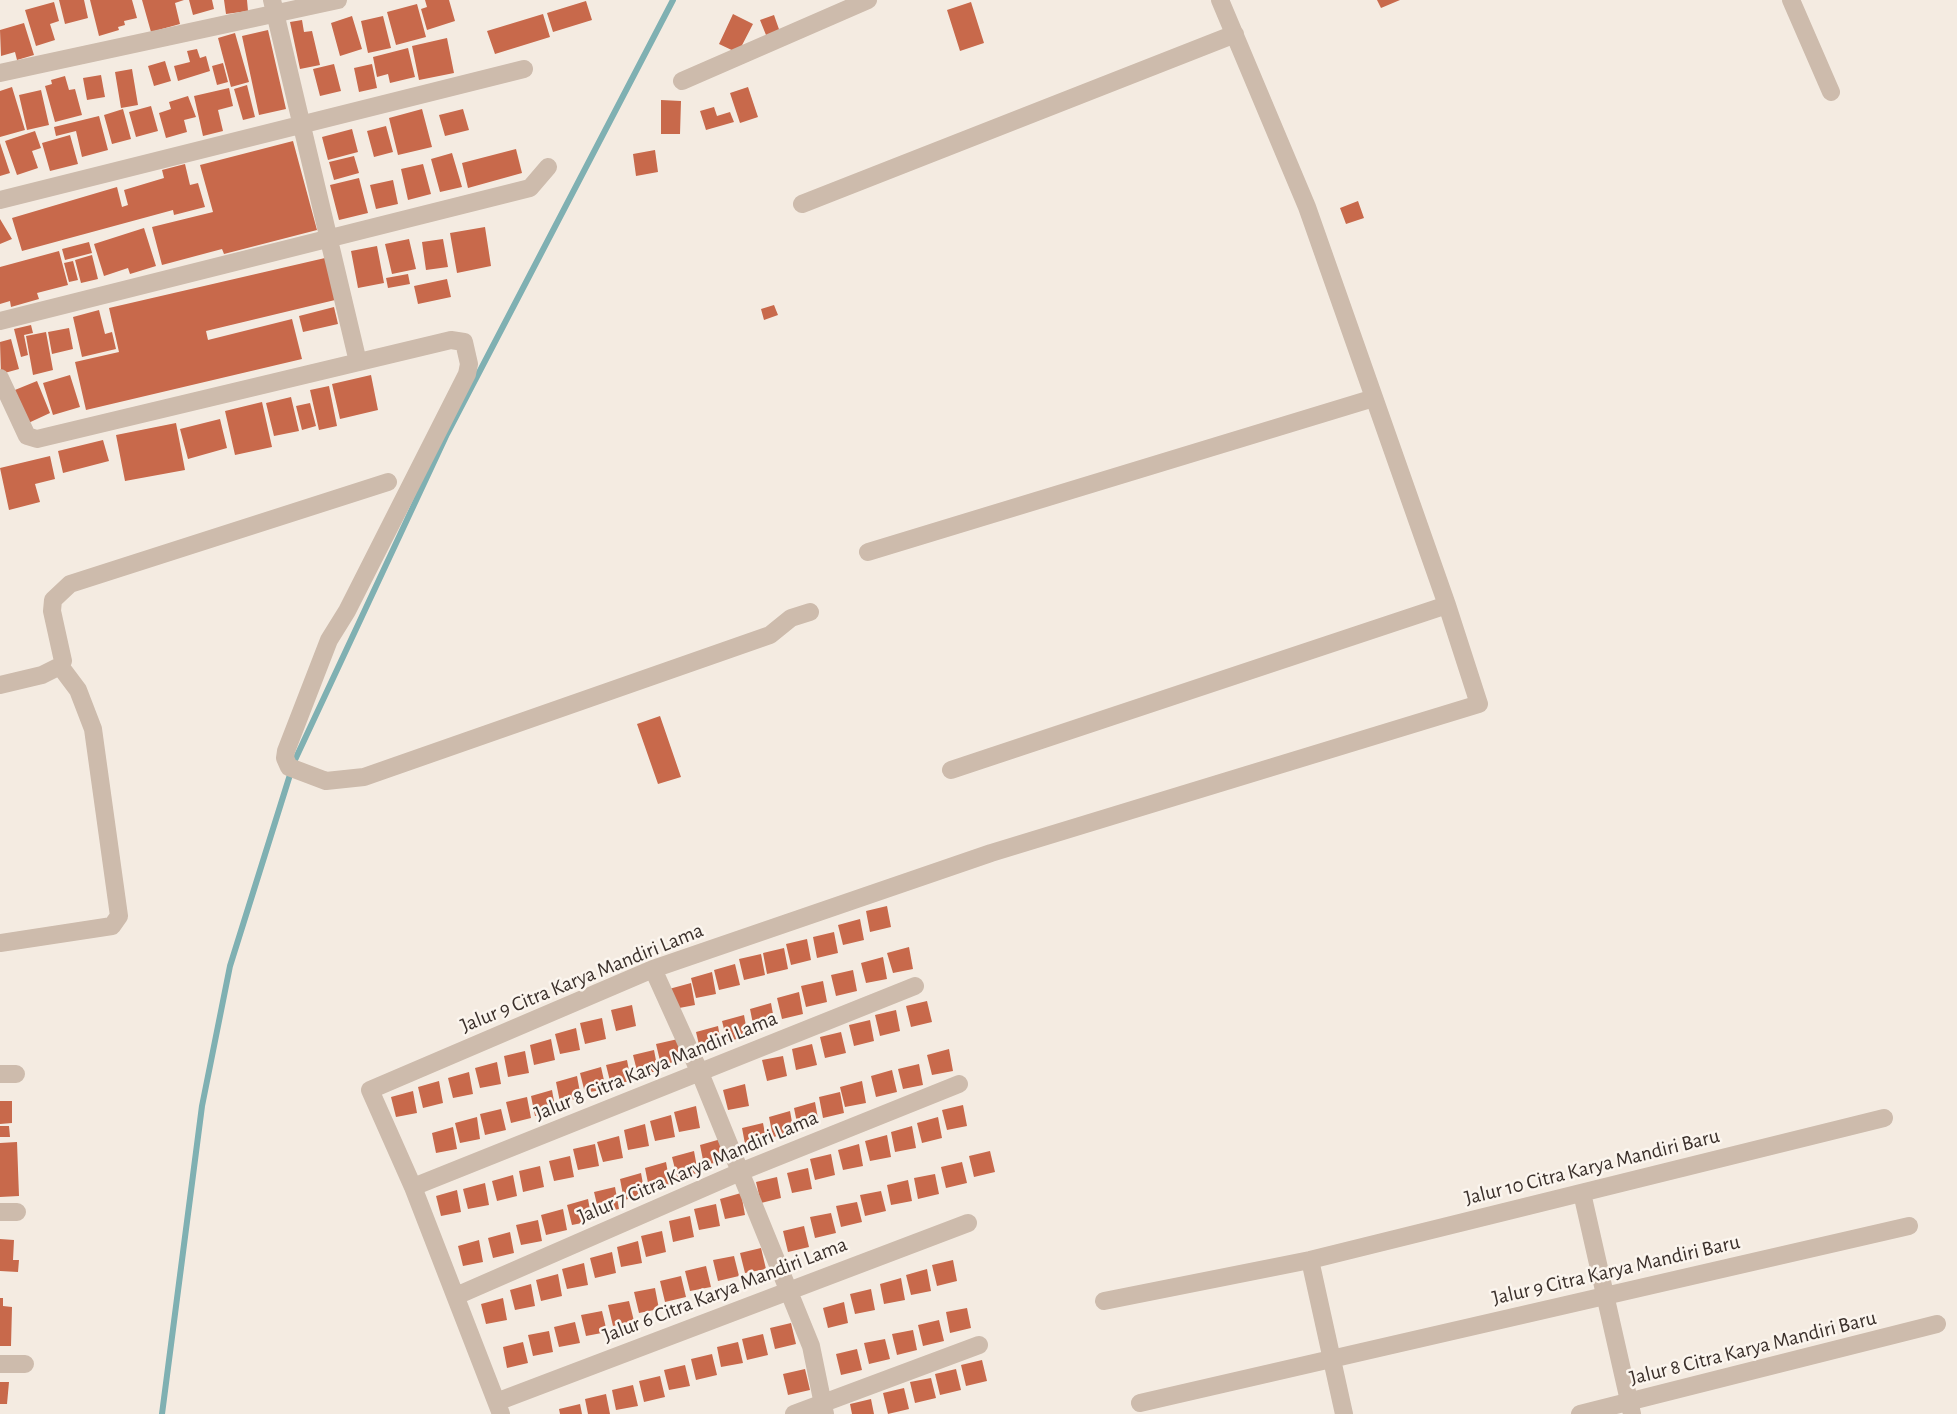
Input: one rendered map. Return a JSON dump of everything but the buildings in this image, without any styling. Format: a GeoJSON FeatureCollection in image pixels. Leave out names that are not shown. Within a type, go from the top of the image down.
{"type":"FeatureCollection","features":[{"type":"Feature","properties":{"kind":"street"},"geometry":{"type":"LineString","coordinates":[[0,73],[273,7],[338,0]]}},
{"type":"Feature","properties":{"kind":"street"},"geometry":{"type":"LineString","coordinates":[[682,81],[868,0]]}},
{"type":"Feature","properties":{"kind":"street"},"geometry":{"type":"LineString","coordinates":[[951,769],[1447,605],[1307,207],[1220,0]]}},
{"type":"Feature","properties":{"kind":"street"},"geometry":{"type":"LineString","coordinates":[[1791,0],[1831,92]]}},
{"type":"Feature","properties":{"kind":"street"},"geometry":{"type":"LineString","coordinates":[[273,7],[358,362]]}},
{"type":"Feature","properties":{"kind":"street"},"geometry":{"type":"LineString","coordinates":[[802,204],[1235,34]]}},
{"type":"Feature","properties":{"kind":"street"},"geometry":{"type":"LineString","coordinates":[[0,200],[524,69]]}},
{"type":"Feature","properties":{"kind":"street"},"geometry":{"type":"LineString","coordinates":[[0,321],[530,188],[548,167]]}},
{"type":"Feature","properties":{"kind":"street"},"geometry":{"type":"LineString","coordinates":[[0,378],[27,436],[37,439],[458,340],[466,345],[469,364],[467,374],[347,611],[328,640],[286,751],[285,758],[289,767],[310,776],[337,782],[363,777],[770,635],[791,618],[810,612]]}},
{"type":"Feature","properties":{"kind":"street"},"geometry":{"type":"LineString","coordinates":[[868,552],[1374,398]]}},
{"type":"Feature","properties":{"kind":"street"},"geometry":{"type":"LineString","coordinates":[[0,685],[42,676],[60,666],[63,661],[52,611],[53,600],[70,584],[388,482]]}},
{"type":"Feature","properties":{"kind":"street","name":"Jalur 9 Citra Karya Mandiri Lama"},"geometry":{"type":"LineString","coordinates":[[413,1186],[370,1090],[653,969],[991,853],[1479,704],[1447,605]]}},
{"type":"Feature","properties":{"kind":"street"},"geometry":{"type":"LineString","coordinates":[[0,943],[112,926],[119,916],[93,729],[78,690],[60,666]]}},
{"type":"Feature","properties":{"kind":"street"},"geometry":{"type":"LineString","coordinates":[[653,969],[700,1073],[811,1346],[824,1408]]}},
{"type":"Feature","properties":{"kind":"street","name":"Jalur 8 Citra Karya Mandiri Lama"},"geometry":{"type":"LineString","coordinates":[[413,1186],[915,986]]}},
{"type":"Feature","properties":{"kind":"street","name":"Jalur 7 Citra Karya Mandiri Lama"},"geometry":{"type":"LineString","coordinates":[[456,1296],[740,1172],[959,1084]]}},
{"type":"Feature","properties":{"kind":"street","name":"Jalur 10 Citra Karya Mandiri Baru"},"geometry":{"type":"LineString","coordinates":[[1104,1301],[1310,1260],[1884,1118]]}},
{"type":"Feature","properties":{"kind":"street"},"geometry":{"type":"LineString","coordinates":[[413,1186],[500,1407]]}},
{"type":"Feature","properties":{"kind":"street"},"geometry":{"type":"LineString","coordinates":[[1582,1193],[1631,1408]]}},
{"type":"Feature","properties":{"kind":"street","name":"Jalur 6 Citra Karya Mandiri Lama"},"geometry":{"type":"LineString","coordinates":[[500,1407],[789,1290],[968,1223]]}},
{"type":"Feature","properties":{"kind":"street","name":"Jalur 9 Citra Karya Mandiri Baru"},"geometry":{"type":"LineString","coordinates":[[1140,1404],[1909,1226]]}},
{"type":"Feature","properties":{"kind":"street"},"geometry":{"type":"LineString","coordinates":[[1310,1260],[1344,1414]]}},
{"type":"Feature","properties":{"kind":"street","name":"Jalur 8 Citra Karya Mandiri Baru"},"geometry":{"type":"LineString","coordinates":[[1580,1414],[1631,1408],[1937,1324]]}},
{"type":"Feature","properties":{"kind":"street"},"geometry":{"type":"LineString","coordinates":[[794,1414],[824,1408],[979,1345]]}},
{"type":"Feature","properties":{"kind":"street"},"geometry":{"type":"LineString","coordinates":[[0,1364],[25,1364]]}},
{"type":"Feature","properties":{"kind":"waterway"},"geometry":{"type":"LineString","coordinates":[[162,1414],[202,1106],[230,966],[294,762],[447,434],[673,0]]}}]}
